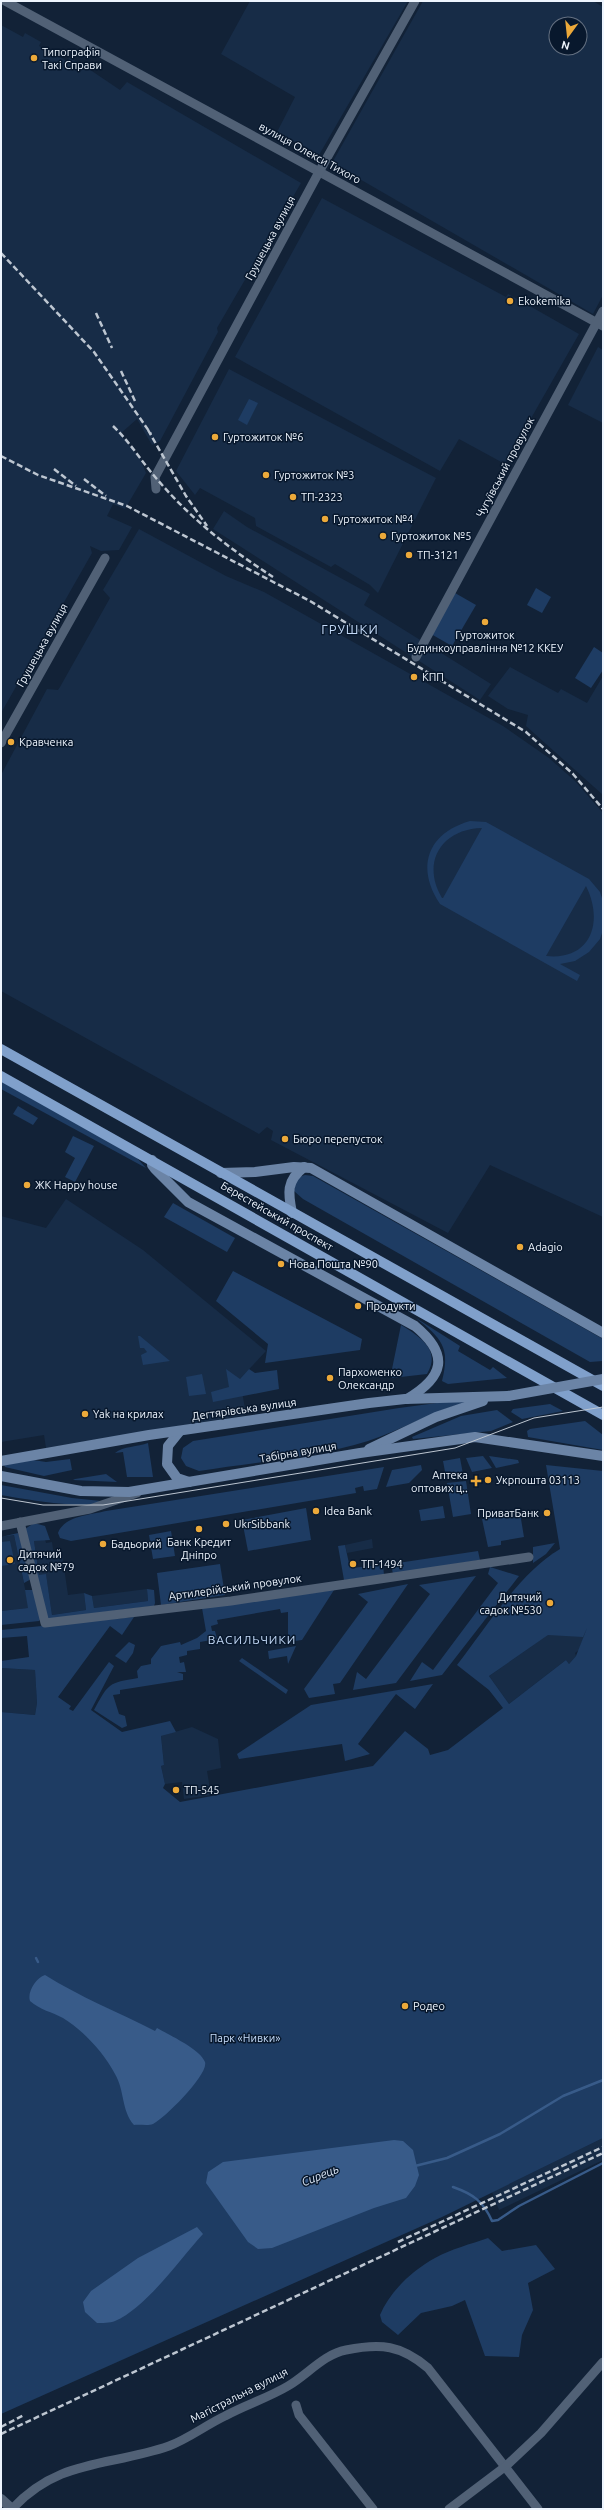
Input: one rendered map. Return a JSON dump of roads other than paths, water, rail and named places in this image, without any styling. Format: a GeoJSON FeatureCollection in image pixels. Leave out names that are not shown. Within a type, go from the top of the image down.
{"type":"FeatureCollection","features":[{"type":"Feature","properties":{"kind":"main road","name":"Берестейський проспект"},"geometry":{"type":"LineString","coordinates":[[1,1049],[603,1386]]}},
{"type":"Feature","properties":{"kind":"main road","name":"Берестейський проспект"},"geometry":{"type":"LineString","coordinates":[[1,1076],[603,1415]]}},
{"type":"Feature","properties":{"kind":"main road"},"geometry":{"type":"LineString","coordinates":[[152,1160],[154,1170],[188,1202],[414,1326],[424,1334],[438,1354],[437,1374],[421,1390],[405,1399]]}},
{"type":"Feature","properties":{"kind":"main road"},"geometry":{"type":"LineString","coordinates":[[292,1213],[288,1192],[289,1184],[291,1179],[304,1167]]}},
{"type":"Feature","properties":{"kind":"main road"},"geometry":{"type":"LineString","coordinates":[[221,1173],[255,1172],[304,1167],[311,1168],[603,1333]]}},
{"type":"Feature","properties":{"kind":"main road","name":"Дегтярівська вулиця"},"geometry":{"type":"LineString","coordinates":[[1,1461],[180,1430],[405,1399],[492,1398],[603,1379]]}},
{"type":"Feature","properties":{"kind":"main road","name":"Дегтярівська вулиця"},"geometry":{"type":"LineString","coordinates":[[360,1453],[436,1417],[492,1398]]}},
{"type":"Feature","properties":{"kind":"main road"},"geometry":{"type":"LineString","coordinates":[[180,1430],[168,1446],[166,1464],[178,1478],[190,1482]]}},
{"type":"Feature","properties":{"kind":"main road","name":"Табірна вулиця"},"geometry":{"type":"LineString","coordinates":[[146,1490],[360,1453],[475,1437],[603,1456]]}},
{"type":"Feature","properties":{"kind":"main road"},"geometry":{"type":"LineString","coordinates":[[1,1476],[81,1491],[105,1493],[146,1490]]}},
{"type":"Feature","properties":{"kind":"street","name":"вулиця Олекси Тихого"},"geometry":{"type":"LineString","coordinates":[[5,1],[600,324]]}},
{"type":"Feature","properties":{"kind":"street","name":"Грушецька вулиця"},"geometry":{"type":"LineString","coordinates":[[156,489],[155,477],[319,172],[415,1]]}},
{"type":"Feature","properties":{"kind":"street","name":"Чугуївський провулок"},"geometry":{"type":"LineString","coordinates":[[416,657],[600,324],[603,311]]}},
{"type":"Feature","properties":{"kind":"street","name":"Грушецька вулиця"},"geometry":{"type":"LineString","coordinates":[[1,743],[105,558]]}},
{"type":"Feature","properties":{"kind":"street","name":"Табірна вулиця"},"geometry":{"type":"LineString","coordinates":[[1,1526],[90,1509],[146,1490]]}},
{"type":"Feature","properties":{"kind":"street","name":"Артилерійський провулок"},"geometry":{"type":"LineString","coordinates":[[20,1522],[46,1623],[231,1601],[530,1557]]}},
{"type":"Feature","properties":{"kind":"street","name":"Магістральна вулиця"},"geometry":{"type":"LineString","coordinates":[[12,2509],[43,2482],[73,2468],[124,2459],[170,2445],[221,2417],[288,2386],[316,2364],[344,2350],[370,2347],[387,2347],[411,2354],[428,2368],[506,2466],[538,2509]]}},
{"type":"Feature","properties":{"kind":"street"},"geometry":{"type":"LineString","coordinates":[[449,2509],[506,2466],[541,2433],[603,2362]]}},
{"type":"Feature","properties":{"kind":"street"},"geometry":{"type":"LineString","coordinates":[[296,2405],[299,2415],[373,2509]]}},
{"type":"Feature","properties":{"kind":"street"},"geometry":{"type":"LineString","coordinates":[[1,2499],[12,2509]]}},
{"type":"Feature","properties":{"kind":"water"},"geometry":{"type":"Polygon","coordinates":[[[45,1975],[85,1997],[155,2031],[157,2028],[191,2047],[202,2057],[205,2062],[200,2076],[176,2105],[159,2120],[151,2125],[134,2125],[127,2113],[118,2080],[99,2050],[71,2023],[38,2007],[30,2001],[29,1997],[33,1986],[38,1979],[45,1975]]]}},
{"type":"Feature","properties":{"kind":"water"},"geometry":{"type":"Polygon","coordinates":[[[394,2140],[403,2141],[413,2150],[419,2175],[415,2186],[406,2198],[374,2208],[272,2248],[258,2249],[248,2242],[206,2183],[208,2172],[223,2162],[394,2140]]]}},
{"type":"Feature","properties":{"kind":"water"},"geometry":{"type":"Polygon","coordinates":[[[197,2227],[203,2234],[162,2282],[127,2315],[113,2322],[97,2323],[85,2312],[83,2302],[91,2291],[138,2258],[197,2227]]]}},
{"type":"Feature","properties":{"kind":"waterway"},"geometry":{"type":"LineString","coordinates":[[36,1958],[38,1962]]}},
{"type":"Feature","properties":{"kind":"waterway"},"geometry":{"type":"LineString","coordinates":[[415,2166],[447,2158],[500,2134],[563,2096],[603,2080]]}},
{"type":"Feature","properties":{"kind":"waterway","name":"Сирець"},"geometry":{"type":"LineString","coordinates":[[453,2187],[466,2192],[477,2199],[485,2208],[492,2221],[498,2220],[519,2206],[603,2163]]}},
{"type":"Feature","properties":{"kind":"tram line"},"geometry":{"type":"LineString","coordinates":[[1,1498],[43,1505],[103,1505],[455,1448],[534,1418],[603,1407]]}},
{"type":"Feature","properties":{"kind":"railway"},"geometry":{"type":"LineString","coordinates":[[1,253],[94,352],[151,434]]}},
{"type":"Feature","properties":{"kind":"railway"},"geometry":{"type":"LineString","coordinates":[[96,313],[112,348]]}},
{"type":"Feature","properties":{"kind":"railway"},"geometry":{"type":"LineString","coordinates":[[121,371],[135,401]]}},
{"type":"Feature","properties":{"kind":"railway"},"geometry":{"type":"LineString","coordinates":[[113,426],[125,438],[156,478],[183,507],[225,544],[273,577]]}},
{"type":"Feature","properties":{"kind":"railway"},"geometry":{"type":"LineString","coordinates":[[148,430],[186,496],[207,526]]}},
{"type":"Feature","properties":{"kind":"railway"},"geometry":{"type":"LineString","coordinates":[[1,456],[38,475],[127,506],[310,601],[526,732],[573,774],[603,809]]}},
{"type":"Feature","properties":{"kind":"railway"},"geometry":{"type":"LineString","coordinates":[[54,469],[76,486]]}},
{"type":"Feature","properties":{"kind":"railway"},"geometry":{"type":"LineString","coordinates":[[84,479],[106,496]]}},
{"type":"Feature","properties":{"kind":"railway"},"geometry":{"type":"LineString","coordinates":[[398,2242],[603,2147]]}},
{"type":"Feature","properties":{"kind":"railway"},"geometry":{"type":"LineString","coordinates":[[1,2434],[603,2153]]}},
{"type":"Feature","properties":{"kind":"railway"},"geometry":{"type":"LineString","coordinates":[[1,2427],[24,2415]]}},
{"type":"Feature","properties":{"kind":"place","name":"Типографія Такі Справи"},"geometry":{"type":"Point","coordinates":[34,58]}},
{"type":"Feature","properties":{"kind":"place","name":"Ekokemika"},"geometry":{"type":"Point","coordinates":[510,301]}},
{"type":"Feature","properties":{"kind":"place","name":"Гуртожиток №6"},"geometry":{"type":"Point","coordinates":[215,437]}},
{"type":"Feature","properties":{"kind":"place","name":"Гуртожиток №3"},"geometry":{"type":"Point","coordinates":[266,475]}},
{"type":"Feature","properties":{"kind":"place","name":"ТП-2323"},"geometry":{"type":"Point","coordinates":[293,497]}},
{"type":"Feature","properties":{"kind":"place","name":"Гуртожиток №4"},"geometry":{"type":"Point","coordinates":[325,519]}},
{"type":"Feature","properties":{"kind":"place","name":"Гуртожиток №5"},"geometry":{"type":"Point","coordinates":[383,536]}},
{"type":"Feature","properties":{"kind":"place","name":"ТП-3121"},"geometry":{"type":"Point","coordinates":[409,555]}},
{"type":"Feature","properties":{"kind":"place","name":"Гуртожиток Будинкоуправління №12 ККЕУ"},"geometry":{"type":"Point","coordinates":[485,622]}},
{"type":"Feature","properties":{"kind":"place","name":"КПП"},"geometry":{"type":"Point","coordinates":[414,677]}},
{"type":"Feature","properties":{"kind":"place","name":"Кравченка"},"geometry":{"type":"Point","coordinates":[11,742]}},
{"type":"Feature","properties":{"kind":"place","name":"Бюро перепусток"},"geometry":{"type":"Point","coordinates":[285,1139]}},
{"type":"Feature","properties":{"kind":"place","name":"ЖК Happy house"},"geometry":{"type":"Point","coordinates":[27,1185]}},
{"type":"Feature","properties":{"kind":"place","name":"Adagio"},"geometry":{"type":"Point","coordinates":[520,1247]}},
{"type":"Feature","properties":{"kind":"place","name":"Нова Пошта №90"},"geometry":{"type":"Point","coordinates":[281,1264]}},
{"type":"Feature","properties":{"kind":"place","name":"Продукти"},"geometry":{"type":"Point","coordinates":[358,1306]}},
{"type":"Feature","properties":{"kind":"place","name":"Пархоменко Олександр"},"geometry":{"type":"Point","coordinates":[330,1378]}},
{"type":"Feature","properties":{"kind":"place","name":"Yak на крилах"},"geometry":{"type":"Point","coordinates":[85,1414]}},
{"type":"Feature","properties":{"kind":"place","name":"Укрпошта 03113"},"geometry":{"type":"Point","coordinates":[488,1480]}},
{"type":"Feature","properties":{"kind":"place","name":"Аптека оптових ц‥"},"geometry":{"type":"Point","coordinates":[476,1481]}},
{"type":"Feature","properties":{"kind":"place","name":"Idea Bank"},"geometry":{"type":"Point","coordinates":[316,1511]}},
{"type":"Feature","properties":{"kind":"place","name":"ПриватБанк"},"geometry":{"type":"Point","coordinates":[547,1513]}},
{"type":"Feature","properties":{"kind":"place","name":"UkrSibbank"},"geometry":{"type":"Point","coordinates":[226,1524]}},
{"type":"Feature","properties":{"kind":"place","name":"Банк Кредит Дніпро"},"geometry":{"type":"Point","coordinates":[199,1529]}},
{"type":"Feature","properties":{"kind":"place","name":"Бадьорий"},"geometry":{"type":"Point","coordinates":[103,1544]}},
{"type":"Feature","properties":{"kind":"place","name":"Дитячий садок №79"},"geometry":{"type":"Point","coordinates":[10,1560]}},
{"type":"Feature","properties":{"kind":"place","name":"ТП-1494"},"geometry":{"type":"Point","coordinates":[353,1564]}},
{"type":"Feature","properties":{"kind":"place","name":"Дитячий садок №530"},"geometry":{"type":"Point","coordinates":[550,1603]}},
{"type":"Feature","properties":{"kind":"place","name":"ТП-545"},"geometry":{"type":"Point","coordinates":[176,1790]}},
{"type":"Feature","properties":{"kind":"place","name":"Родео"},"geometry":{"type":"Point","coordinates":[405,2006]}},
{"type":"Feature","properties":{"kind":"district","name":"ГРУШКИ"},"geometry":{"type":"Point","coordinates":[350,629]}},
{"type":"Feature","properties":{"kind":"district","name":"ВАСИЛЬЧИКИ"},"geometry":{"type":"Point","coordinates":[252,1639]}},
{"type":"Feature","properties":{"kind":"park label","name":"Парк «Нивки»"},"geometry":{"type":"Point","coordinates":[245,2038]}}]}
